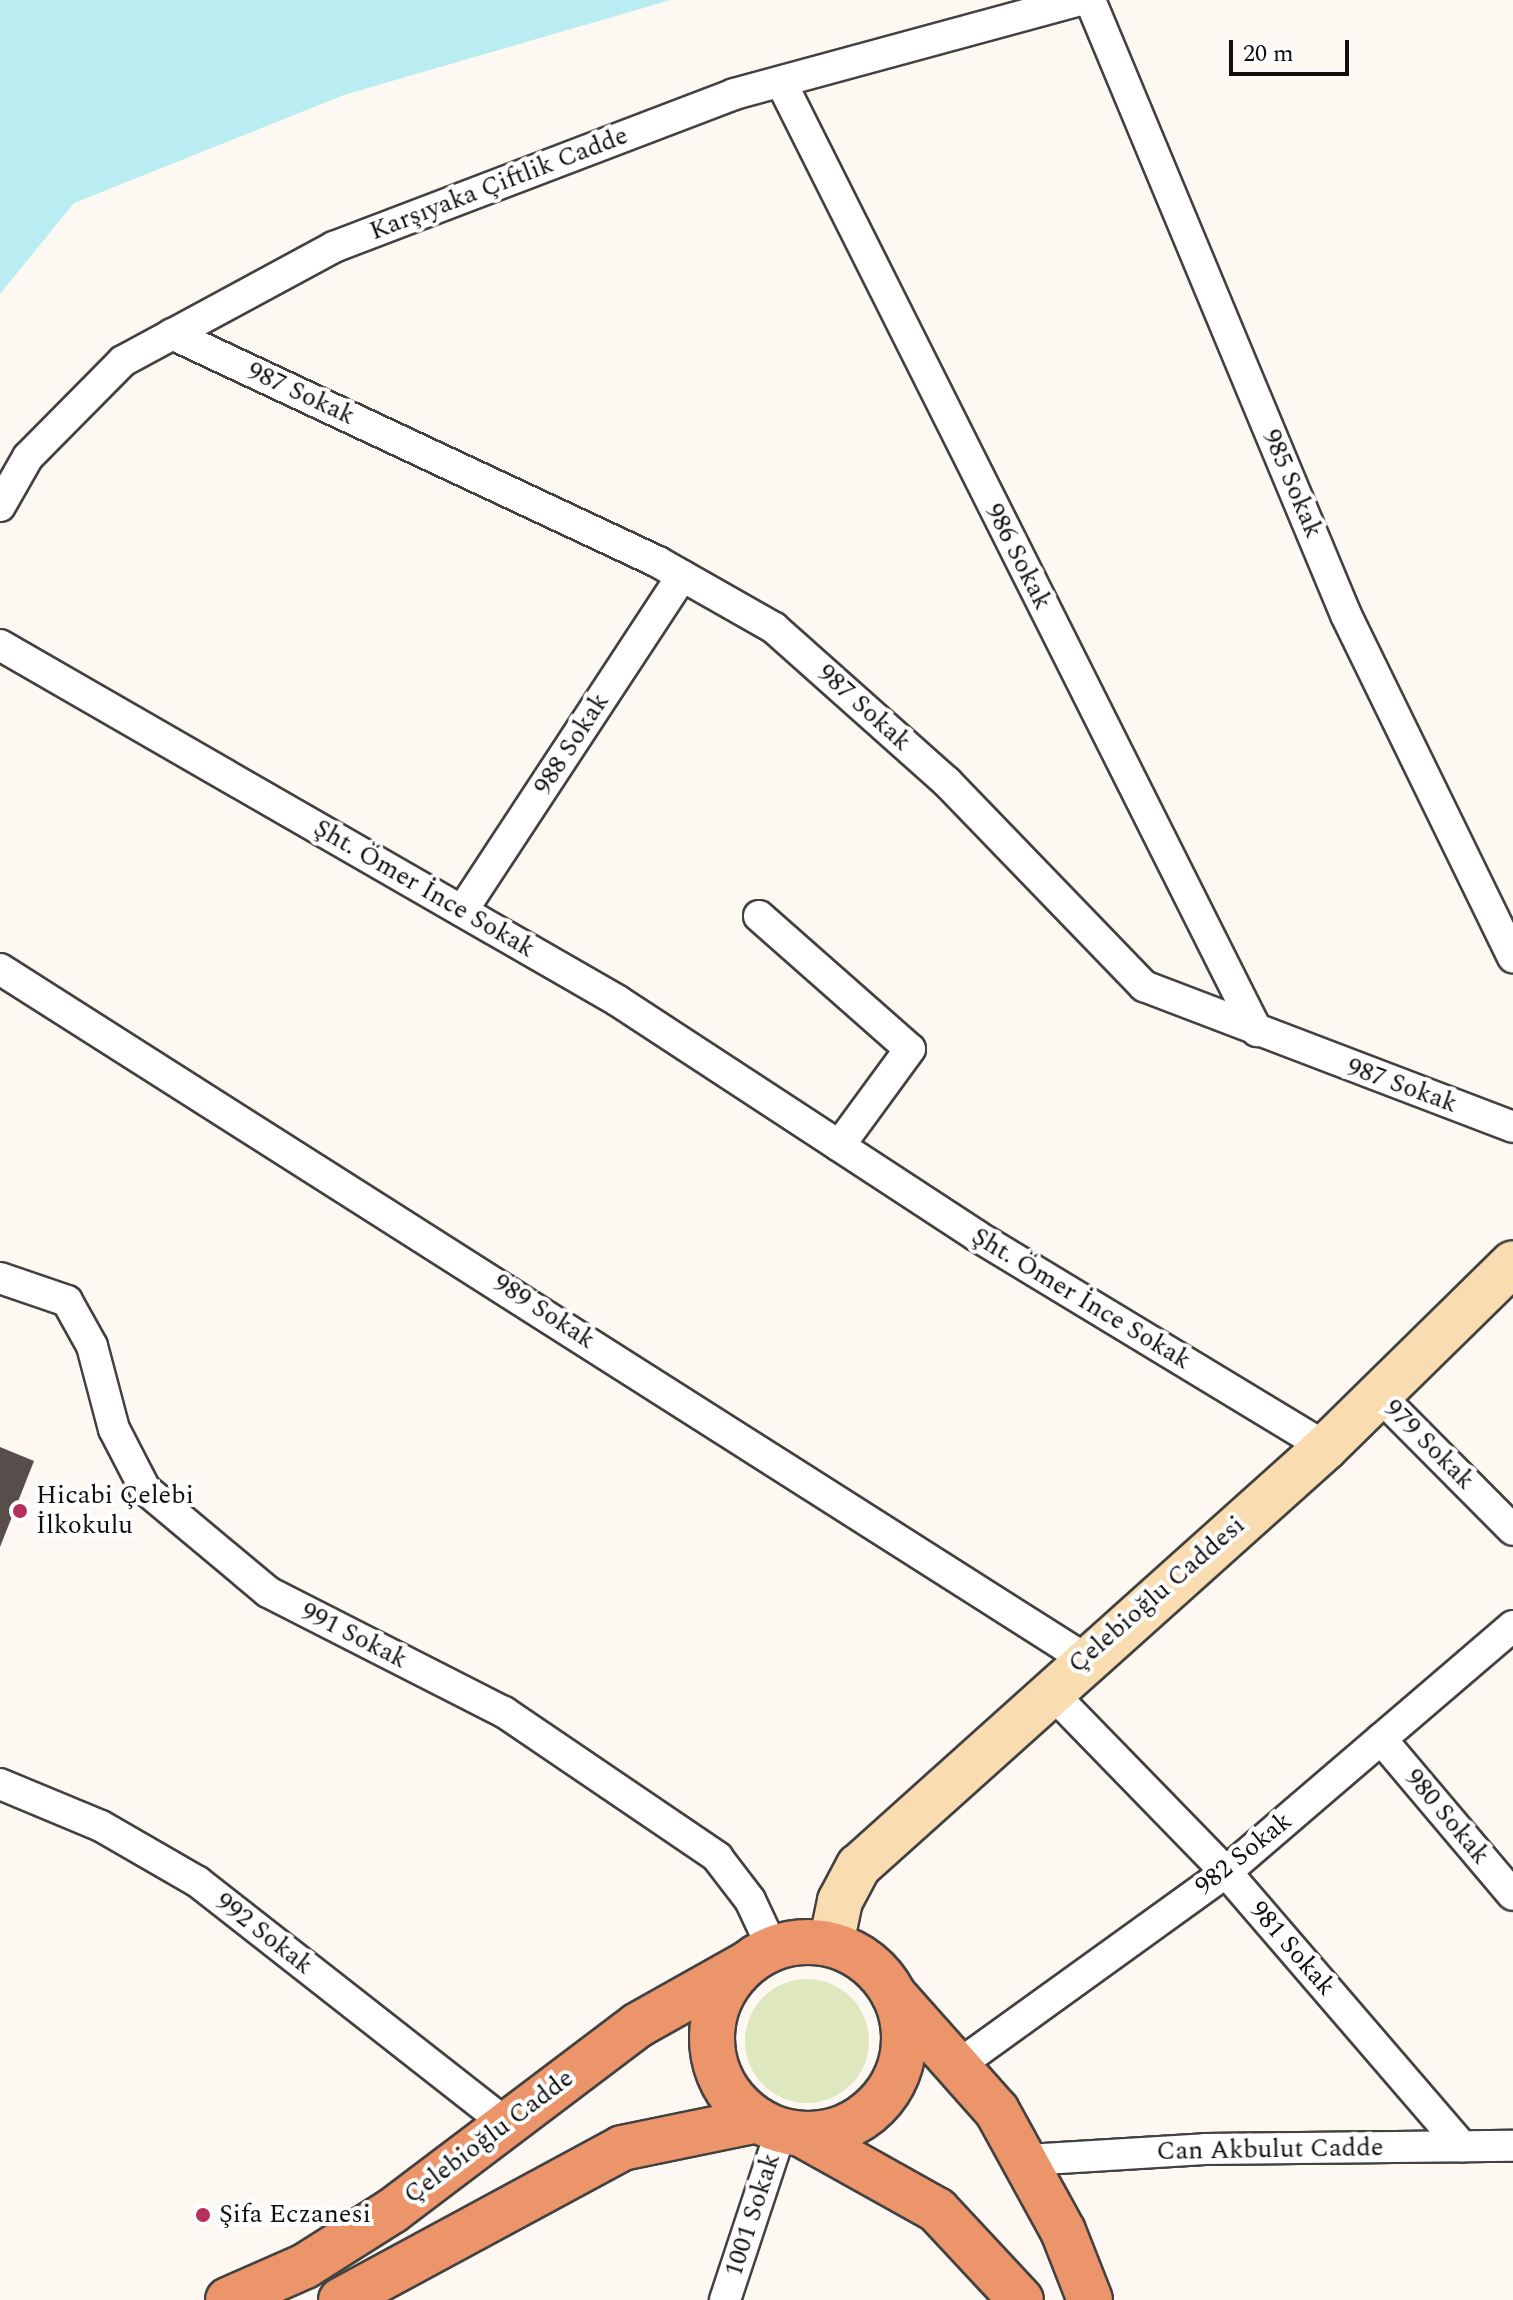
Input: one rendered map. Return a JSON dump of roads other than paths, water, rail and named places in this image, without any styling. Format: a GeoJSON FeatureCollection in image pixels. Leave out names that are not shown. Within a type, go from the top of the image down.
{"type":"FeatureCollection","features":[{"type":"Feature","properties":{"kind":"highway"},"geometry":{"type":"LineString","coordinates":[[1021,2300],[937,2210],[780,2128],[719,2076],[712,2047],[725,1990],[759,1957],[831,1944],[857,1955],[960,2064],[1027,2160],[1090,2300]]}},
{"type":"Feature","properties":{"kind":"highway","name":"Çelebioğlu Cadde"},"geometry":{"type":"LineString","coordinates":[[228,2300],[305,2266],[392,2211],[638,2025],[759,1957]]}},
{"type":"Feature","properties":{"kind":"highway"},"geometry":{"type":"LineString","coordinates":[[341,2300],[622,2148],[780,2128],[850,2125],[894,2082],[903,2052],[894,1995]]}},
{"type":"Feature","properties":{"kind":"main road","name":"Çelebioğlu Caddesi"},"geometry":{"type":"LineString","coordinates":[[831,1944],[840,1901],[859,1866],[1048,1689],[1326,1447],[1513,1263]]}},
{"type":"Feature","properties":{"kind":"street","name":"Karşıyaka Çiftlik Cadde"},"geometry":{"type":"LineString","coordinates":[[0,506],[28,457],[123,361],[334,247],[781,82],[1079,0]]}},
{"type":"Feature","properties":{"kind":"street","name":"985 Sokak"},"geometry":{"type":"LineString","coordinates":[[1090,0],[1346,615],[1513,958]]}},
{"type":"Feature","properties":{"kind":"street","name":"986 Sokak"},"geometry":{"type":"LineString","coordinates":[[781,82],[1257,1031]]}},
{"type":"Feature","properties":{"kind":"street","name":"987 Sokak"},"geometry":{"type":"LineString","coordinates":[[172,334],[682,576],[774,628],[947,782],[1144,986],[1513,1127]]}},
{"type":"Feature","properties":{"kind":"street","name":"988 Sokak"},"geometry":{"type":"LineString","coordinates":[[462,911],[682,576]]}},
{"type":"Feature","properties":{"kind":"street","name":"Şht. Ömer İnce Sokak"},"geometry":{"type":"LineString","coordinates":[[0,645],[618,1001],[839,1146],[1326,1447]]}},
{"type":"Feature","properties":{"kind":"street"},"geometry":{"type":"LineString","coordinates":[[759,916],[910,1049],[839,1146]]}},
{"type":"Feature","properties":{"kind":"street","name":"989 Sokak"},"geometry":{"type":"LineString","coordinates":[[0,969],[1085,1659]]}},
{"type":"Feature","properties":{"kind":"street","name":"991 Sokak"},"geometry":{"type":"LineString","coordinates":[[0,1278],[67,1301],[92,1346],[114,1429],[145,1489],[268,1592],[504,1712],[717,1857],[750,1900],[759,1957]]}},
{"type":"Feature","properties":{"kind":"street","name":"979 Sokak"},"geometry":{"type":"LineString","coordinates":[[1379,1395],[1513,1530]]}},
{"type":"Feature","properties":{"kind":"street","name":"982 Sokak"},"geometry":{"type":"LineString","coordinates":[[960,2064],[1226,1872],[1513,1626]]}},
{"type":"Feature","properties":{"kind":"street","name":"981 Sokak"},"geometry":{"type":"LineString","coordinates":[[1048,1689],[1226,1872],[1462,2146]]}},
{"type":"Feature","properties":{"kind":"street","name":"980 Sokak"},"geometry":{"type":"LineString","coordinates":[[1381,1739],[1513,1895]]}},
{"type":"Feature","properties":{"kind":"street","name":"992 Sokak"},"geometry":{"type":"LineString","coordinates":[[0,1784],[101,1826],[198,1882],[505,2123]]}},
{"type":"Feature","properties":{"kind":"street","name":"1001 Sokak"},"geometry":{"type":"LineString","coordinates":[[725,2300],[780,2128]]}},
{"type":"Feature","properties":{"kind":"street","name":"Can Akbulut Cadde"},"geometry":{"type":"LineString","coordinates":[[1027,2160],[1205,2149],[1513,2146]]}},
{"type":"Feature","properties":{"kind":"water"},"geometry":{"type":"Polygon","coordinates":[[[0,0],[671,0],[344,95],[74,203],[0,294],[0,0]]]}},
{"type":"Feature","properties":{"kind":"place","name":"Hicabi Çelebi İlkokulu"},"geometry":{"type":"Point","coordinates":[20,1511]}},
{"type":"Feature","properties":{"kind":"place","name":"Şifa Eczanesi"},"geometry":{"type":"Point","coordinates":[203,2215]}}]}
